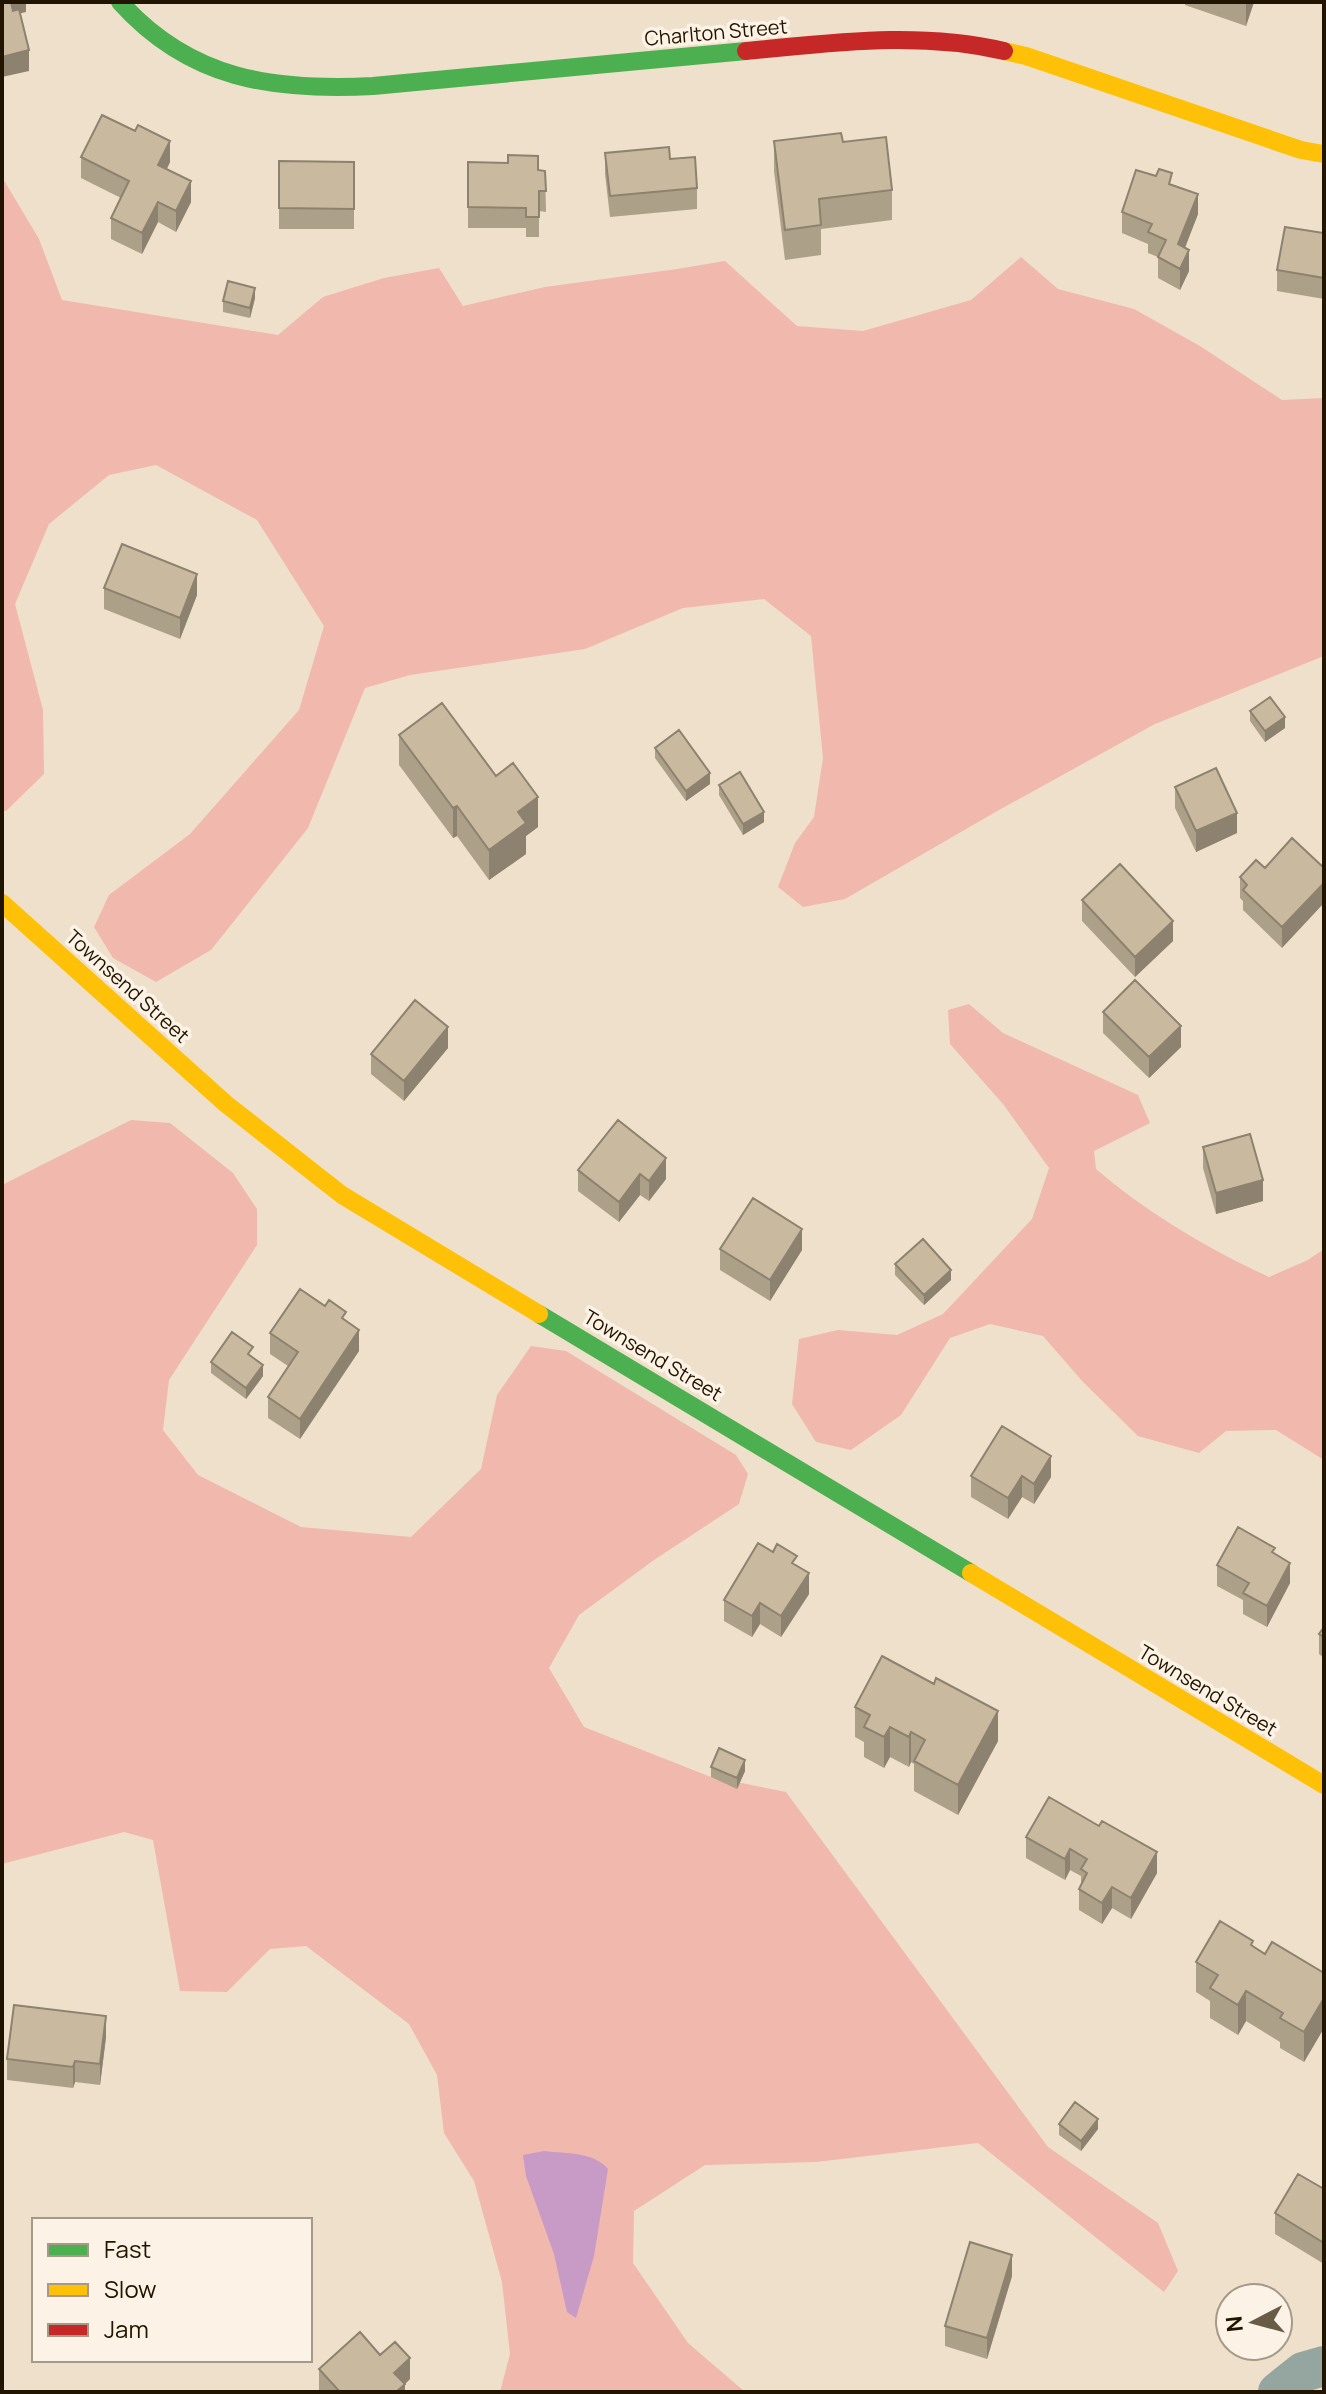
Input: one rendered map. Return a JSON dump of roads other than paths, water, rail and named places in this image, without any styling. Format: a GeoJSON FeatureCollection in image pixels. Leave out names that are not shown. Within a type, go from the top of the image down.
{"type":"FeatureCollection","features":[{"type":"Feature","properties":{"kind":"street","name":"Charlton Street"},"geometry":{"type":"LineString","coordinates":[[120,2],[167,45],[208,67],[260,82],[313,88],[373,86],[876,39],[973,44],[1026,56],[1301,150],[1324,154]]}},
{"type":"Feature","properties":{"kind":"street","name":"Townsend Street"},"geometry":{"type":"LineString","coordinates":[[2,903],[226,1104],[342,1195],[1324,1785]]}},
{"type":"Feature","properties":{"kind":"street"},"geometry":{"type":"LineString","coordinates":[[1278,2392],[1303,2372],[1324,2366]]}}]}
